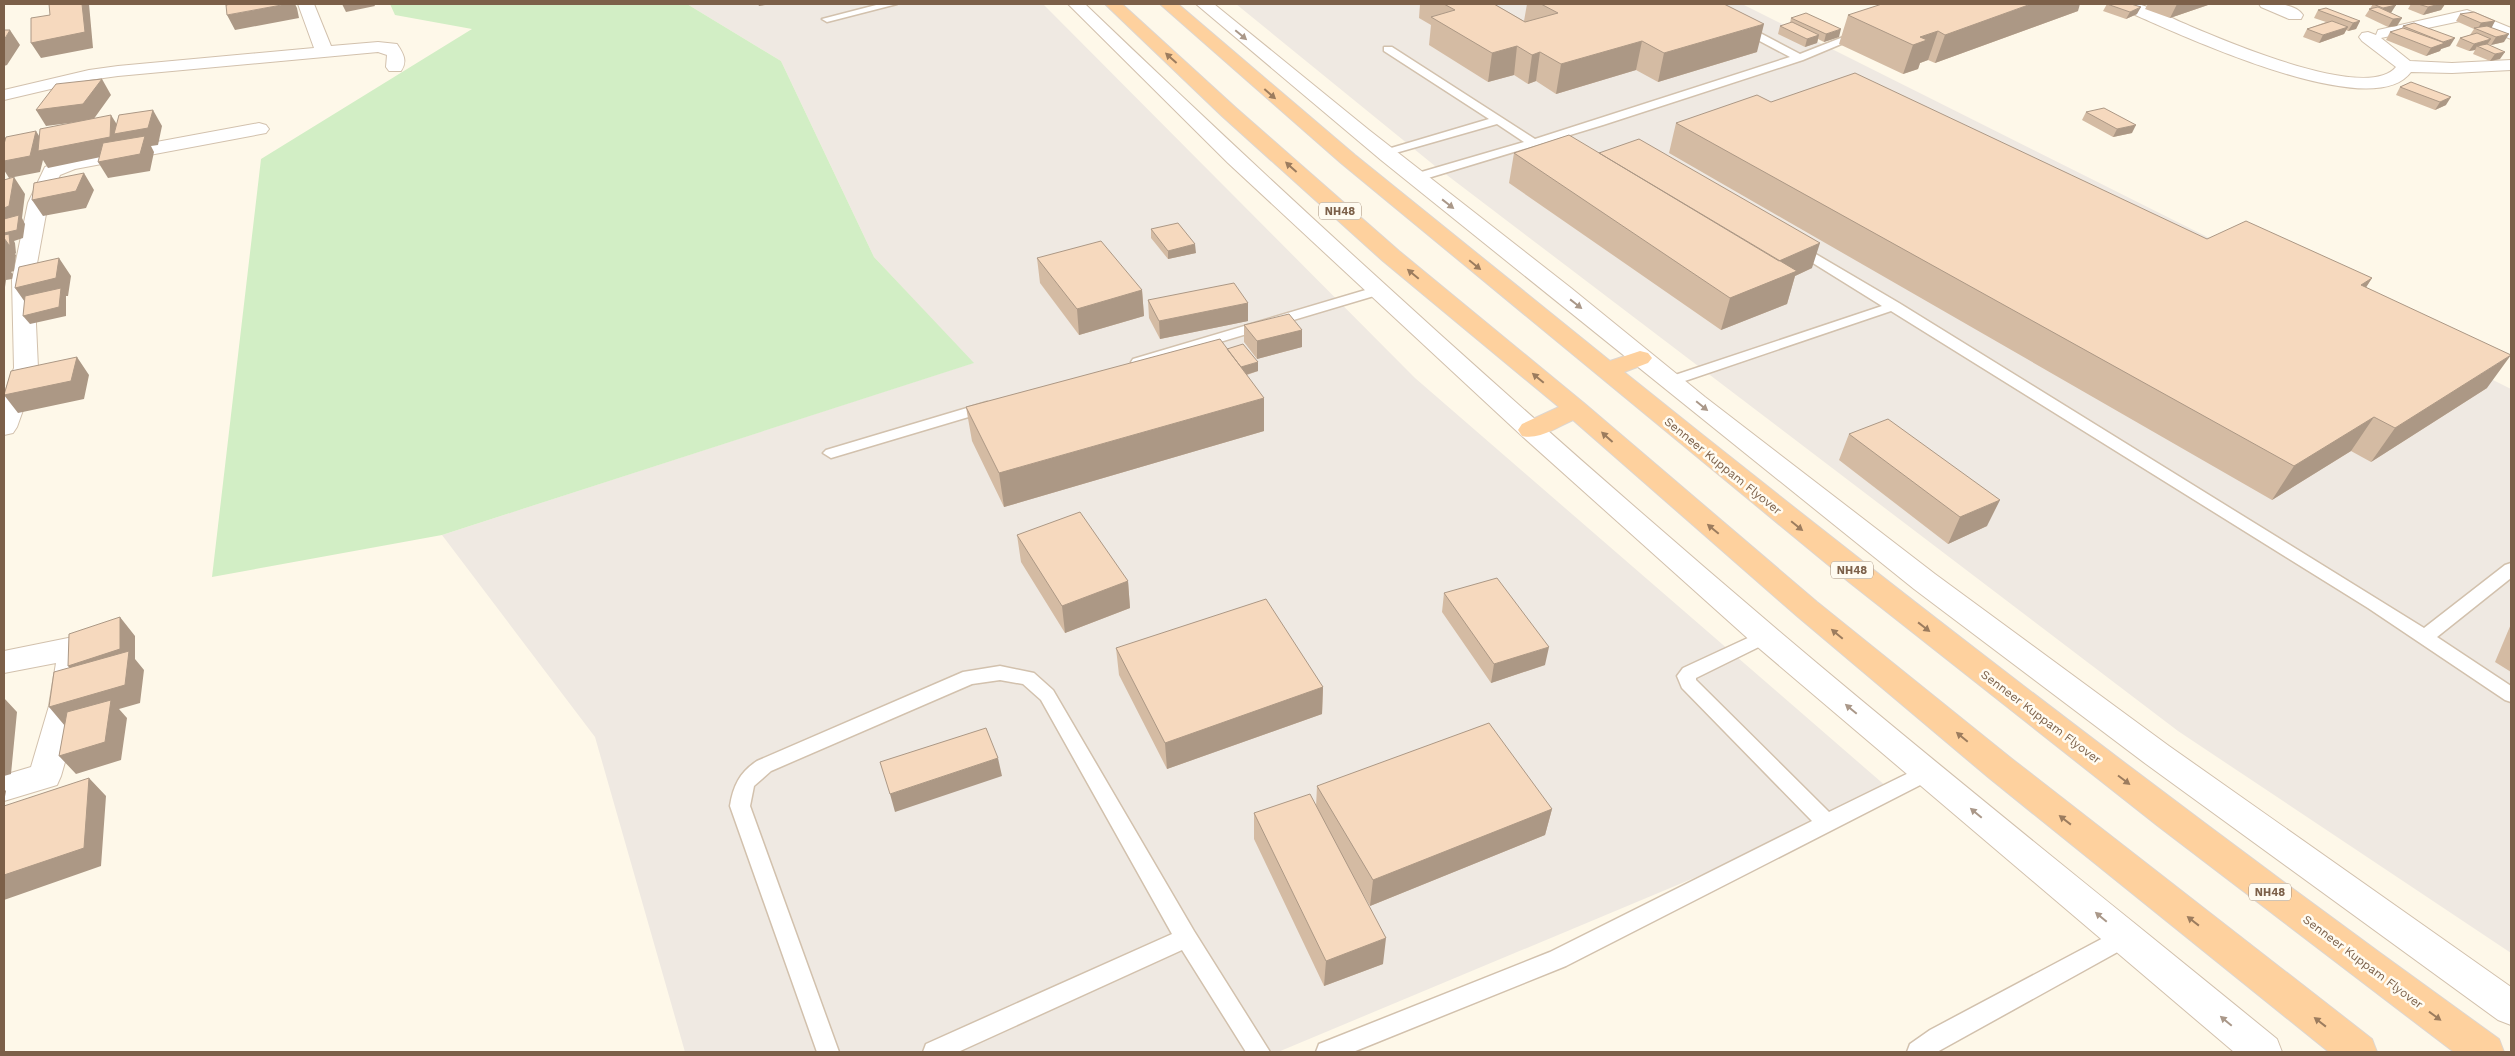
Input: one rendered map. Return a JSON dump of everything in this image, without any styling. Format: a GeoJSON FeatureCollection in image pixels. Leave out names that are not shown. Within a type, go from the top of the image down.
{"type":"FeatureCollection","features":[{"type":"Feature","properties":{"kind":"highway","name":"NH48"},"geometry":{"type":"LineString","coordinates":[[1113,4],[1229,112],[1391,256],[1576,409],[1638,465],[1807,609],[2000,768],[2358,1052]]}},
{"type":"Feature","properties":{"kind":"highway","name":"NH48"},"geometry":{"type":"LineString","coordinates":[[1168,4],[1317,134],[1606,371]]}},
{"type":"Feature","properties":{"kind":"highway"},"geometry":{"type":"LineString","coordinates":[[1606,371],[1640,358]]}},
{"type":"Feature","properties":{"kind":"highway","name":"Senneer Kuppam Flyover"},"geometry":{"type":"LineString","coordinates":[[1606,371],[1661,394],[1906,612],[2393,985],[2484,1052]]}},
{"type":"Feature","properties":{"kind":"highway"},"geometry":{"type":"LineString","coordinates":[[1531,430],[1576,409]]}},
{"type":"Feature","properties":{"kind":"street"},"geometry":{"type":"LineString","coordinates":[[306,4],[324,51]]}},
{"type":"Feature","properties":{"kind":"street"},"geometry":{"type":"LineString","coordinates":[[1076,4],[1235,159],[1531,430],[1765,636],[2263,1052]]}},
{"type":"Feature","properties":{"kind":"street"},"geometry":{"type":"LineString","coordinates":[[1204,4],[1386,154],[1584,310],[1640,358],[1661,394],[1863,535],[2084,702],[2511,1008]]}},
{"type":"Feature","properties":{"kind":"street"},"geometry":{"type":"LineString","coordinates":[[2123,4],[2218,44],[2310,75],[2340,83],[2365,85],[2390,81],[2399,76],[2406,66]]}},
{"type":"Feature","properties":{"kind":"street"},"geometry":{"type":"LineString","coordinates":[[2267,4],[2296,15]]}},
{"type":"Feature","properties":{"kind":"street"},"geometry":{"type":"LineString","coordinates":[[2511,34],[2467,15],[2368,37],[2406,66],[2452,68],[2511,65]]}},
{"type":"Feature","properties":{"kind":"street"},"geometry":{"type":"LineString","coordinates":[[4,95],[90,75],[118,71],[378,47],[391,48],[396,55],[395,67]]}},
{"type":"Feature","properties":{"kind":"street"},"geometry":{"type":"LineString","coordinates":[[4,427],[15,370],[23,280],[38,203],[52,171],[70,164],[258,128]]}},
{"type":"Feature","properties":{"kind":"street"},"geometry":{"type":"LineString","coordinates":[[4,662],[73,648],[65,706],[45,776],[4,788]]}},
{"type":"Feature","properties":{"kind":"lane"},"geometry":{"type":"LineString","coordinates":[[827,19],[892,4]]}},
{"type":"Feature","properties":{"kind":"lane"},"geometry":{"type":"LineString","coordinates":[[1730,22],[1799,58]]}},
{"type":"Feature","properties":{"kind":"lane"},"geometry":{"type":"LineString","coordinates":[[1416,178],[1534,143],[1799,58],[1872,30]]}},
{"type":"Feature","properties":{"kind":"lane"},"geometry":{"type":"LineString","coordinates":[[1388,49],[1534,143]]}},
{"type":"Feature","properties":{"kind":"lane"},"geometry":{"type":"LineString","coordinates":[[1386,154],[1499,120]]}},
{"type":"Feature","properties":{"kind":"lane"},"geometry":{"type":"LineString","coordinates":[[1785,240],[2366,598],[2511,695]]}},
{"type":"Feature","properties":{"kind":"lane"},"geometry":{"type":"LineString","coordinates":[[1124,366],[1379,290]]}},
{"type":"Feature","properties":{"kind":"lane"},"geometry":{"type":"LineString","coordinates":[[1661,394],[1894,306]]}},
{"type":"Feature","properties":{"kind":"lane"},"geometry":{"type":"LineString","coordinates":[[831,453],[1001,402]]}},
{"type":"Feature","properties":{"kind":"lane"},"geometry":{"type":"LineString","coordinates":[[2425,637],[2511,569]]}},
{"type":"Feature","properties":{"kind":"lane"},"geometry":{"type":"LineString","coordinates":[[1765,636],[1689,673],[1686,676],[1688,683],[1827,823]]}},
{"type":"Feature","properties":{"kind":"lane"},"geometry":{"type":"LineString","coordinates":[[828,1052],[740,806],[742,789],[749,776],[764,766],[969,677],[1000,673],[1028,678],[1048,694],[1186,938],[1259,1052]]}},
{"type":"Feature","properties":{"kind":"lane"},"geometry":{"type":"LineString","coordinates":[[1327,1052],[1558,958],[1927,772]]}},
{"type":"Feature","properties":{"kind":"lane"},"geometry":{"type":"LineString","coordinates":[[1918,1052],[1938,1038],[2124,937]]}},
{"type":"Feature","properties":{"kind":"lane"},"geometry":{"type":"LineString","coordinates":[[934,1052],[1186,938]]}},
{"type":"Feature","properties":{"kind":"shaded area"},"geometry":{"type":"Polygon","coordinates":[[[687,4],[1043,4],[1415,378],[1895,794],[1278,1052],[685,1052],[595,737],[442,535],[973,363],[874,257],[781,61],[687,4]]]}},
{"type":"Feature","properties":{"kind":"shaded area"},"geometry":{"type":"Polygon","coordinates":[[[1236,4],[1742,4],[2511,389],[2511,953],[2178,731],[1435,166],[1236,4]]]}},
{"type":"Feature","properties":{"kind":"green space"},"geometry":{"type":"Polygon","coordinates":[[[390,4],[687,4],[781,61],[874,257],[974,363],[442,535],[212,577],[261,159],[472,29],[395,15],[390,4]]]}},
{"type":"Feature","properties":{"kind":"building"},"geometry":{"type":"Polygon","coordinates":[[[49,4],[82,4],[85,32],[31,43],[31,18],[50,15],[49,4]]]}},
{"type":"Feature","properties":{"kind":"building"},"geometry":{"type":"Polygon","coordinates":[[[287,4],[227,15],[226,5],[287,4]]]}},
{"type":"Feature","properties":{"kind":"building"},"geometry":{"type":"Polygon","coordinates":[[[1444,4],[1494,4],[1525,22],[1558,13],[1541,4],[1724,4],[1764,24],[1664,53],[1642,41],[1561,64],[1540,52],[1532,55],[1517,46],[1492,53],[1431,17],[1455,10],[1444,4]]]}},
{"type":"Feature","properties":{"kind":"building"},"geometry":{"type":"Polygon","coordinates":[[[1882,4],[2031,4],[1945,35],[1938,31],[1920,37],[1927,40],[1913,45],[1848,15],[1882,4]]]}},
{"type":"Feature","properties":{"kind":"building"},"geometry":{"type":"Polygon","coordinates":[[[2107,4],[2131,4],[2141,7],[2130,12],[2107,4]]]}},
{"type":"Feature","properties":{"kind":"building"},"geometry":{"type":"Polygon","coordinates":[[[2373,4],[2392,4],[2396,5],[2383,8],[2373,4]]]}},
{"type":"Feature","properties":{"kind":"building"},"geometry":{"type":"Polygon","coordinates":[[[2418,4],[2440,4],[2428,7],[2418,4]]]}},
{"type":"Feature","properties":{"kind":"building"},"geometry":{"type":"Polygon","coordinates":[[[2378,7],[2402,18],[2393,19],[2369,9],[2378,7]]]}},
{"type":"Feature","properties":{"kind":"building"},"geometry":{"type":"Polygon","coordinates":[[[2326,8],[2360,21],[2353,23],[2318,10],[2326,8]]]}},
{"type":"Feature","properties":{"kind":"building"},"geometry":{"type":"Polygon","coordinates":[[[2474,12],[2495,21],[2481,23],[2460,14],[2474,12]]]}},
{"type":"Feature","properties":{"kind":"building"},"geometry":{"type":"Polygon","coordinates":[[[1806,13],[1841,29],[1826,34],[1791,18],[1806,13]]]}},
{"type":"Feature","properties":{"kind":"building"},"geometry":{"type":"Polygon","coordinates":[[[2332,21],[2348,27],[2323,35],[2307,29],[2332,21]]]}},
{"type":"Feature","properties":{"kind":"building"},"geometry":{"type":"Polygon","coordinates":[[[1792,22],[1819,35],[1807,39],[1780,26],[1792,22]]]}},
{"type":"Feature","properties":{"kind":"building"},"geometry":{"type":"Polygon","coordinates":[[[2414,23],[2455,38],[2443,42],[2403,26],[2414,23]]]}},
{"type":"Feature","properties":{"kind":"building"},"geometry":{"type":"Polygon","coordinates":[[[2487,26],[2509,34],[2496,37],[2474,28],[2487,26]]]}},
{"type":"Feature","properties":{"kind":"building"},"geometry":{"type":"Polygon","coordinates":[[[2403,28],[2445,43],[2431,48],[2390,32],[2403,28]]]}},
{"type":"Feature","properties":{"kind":"building"},"geometry":{"type":"Polygon","coordinates":[[[4,30],[10,30],[4,40],[4,30]]]}},
{"type":"Feature","properties":{"kind":"building"},"geometry":{"type":"Polygon","coordinates":[[[2477,33],[2491,39],[2474,44],[2460,38],[2477,33]]]}},
{"type":"Feature","properties":{"kind":"building"},"geometry":{"type":"Polygon","coordinates":[[[2487,44],[2505,52],[2495,54],[2477,46],[2487,44]]]}},
{"type":"Feature","properties":{"kind":"building"},"geometry":{"type":"Polygon","coordinates":[[[1855,73],[2207,239],[2246,221],[2372,278],[2361,285],[2511,355],[2395,428],[2374,417],[2294,466],[1676,123],[1757,95],[1771,102],[1855,73]]]}},
{"type":"Feature","properties":{"kind":"building"},"geometry":{"type":"Polygon","coordinates":[[[102,79],[83,104],[36,110],[56,84],[102,79]]]}},
{"type":"Feature","properties":{"kind":"building"},"geometry":{"type":"Polygon","coordinates":[[[2411,82],[2451,97],[2440,102],[2400,87],[2411,82]]]}},
{"type":"Feature","properties":{"kind":"building"},"geometry":{"type":"Polygon","coordinates":[[[2104,108],[2136,125],[2117,129],[2086,112],[2104,108]]]}},
{"type":"Feature","properties":{"kind":"building"},"geometry":{"type":"Polygon","coordinates":[[[153,110],[148,128],[114,134],[119,115],[153,110]]]}},
{"type":"Feature","properties":{"kind":"building"},"geometry":{"type":"Polygon","coordinates":[[[111,115],[110,137],[38,151],[40,129],[111,115]]]}},
{"type":"Feature","properties":{"kind":"building"},"geometry":{"type":"Polygon","coordinates":[[[36,131],[30,156],[4,161],[6,137],[36,131]]]}},
{"type":"Feature","properties":{"kind":"building"},"geometry":{"type":"Polygon","coordinates":[[[1569,135],[1797,271],[1730,298],[1514,153],[1569,135]]]}},
{"type":"Feature","properties":{"kind":"building"},"geometry":{"type":"Polygon","coordinates":[[[145,136],[140,154],[98,162],[103,143],[145,136]]]}},
{"type":"Feature","properties":{"kind":"building"},"geometry":{"type":"Polygon","coordinates":[[[1639,139],[1820,243],[1779,261],[1599,153],[1639,139]]]}},
{"type":"Feature","properties":{"kind":"building"},"geometry":{"type":"Polygon","coordinates":[[[84,173],[76,191],[32,200],[34,183],[84,173]]]}},
{"type":"Feature","properties":{"kind":"building"},"geometry":{"type":"Polygon","coordinates":[[[14,177],[9,206],[4,208],[4,180],[14,177]]]}},
{"type":"Feature","properties":{"kind":"building"},"geometry":{"type":"Polygon","coordinates":[[[19,215],[17,230],[4,233],[4,219],[19,215]]]}},
{"type":"Feature","properties":{"kind":"building"},"geometry":{"type":"Polygon","coordinates":[[[1178,223],[1195,244],[1168,251],[1151,229],[1178,223]]]}},
{"type":"Feature","properties":{"kind":"building"},"geometry":{"type":"Polygon","coordinates":[[[9,234],[10,245],[4,238],[4,235],[9,234]]]}},
{"type":"Feature","properties":{"kind":"building"},"geometry":{"type":"Polygon","coordinates":[[[1101,241],[1142,290],[1077,309],[1037,258],[1101,241]]]}},
{"type":"Feature","properties":{"kind":"building"},"geometry":{"type":"Polygon","coordinates":[[[59,258],[56,278],[15,288],[19,267],[59,258]]]}},
{"type":"Feature","properties":{"kind":"building"},"geometry":{"type":"Polygon","coordinates":[[[1234,283],[1248,303],[1159,321],[1148,300],[1234,283]]]}},
{"type":"Feature","properties":{"kind":"building"},"geometry":{"type":"Polygon","coordinates":[[[61,288],[59,307],[23,316],[25,296],[61,288]]]}},
{"type":"Feature","properties":{"kind":"building"},"geometry":{"type":"Polygon","coordinates":[[[1289,314],[1302,330],[1257,341],[1244,325],[1289,314]]]}},
{"type":"Feature","properties":{"kind":"building"},"geometry":{"type":"Polygon","coordinates":[[[1220,339],[1264,398],[999,473],[966,407],[1220,339]]]}},
{"type":"Feature","properties":{"kind":"building"},"geometry":{"type":"Polygon","coordinates":[[[1243,344],[1258,362],[1241,367],[1227,349],[1243,344]]]}},
{"type":"Feature","properties":{"kind":"building"},"geometry":{"type":"Polygon","coordinates":[[[77,357],[71,381],[4,395],[11,371],[77,357]]]}},
{"type":"Feature","properties":{"kind":"building"},"geometry":{"type":"Polygon","coordinates":[[[1888,419],[2000,500],[1960,517],[1849,434],[1888,419]]]}},
{"type":"Feature","properties":{"kind":"building"},"geometry":{"type":"Polygon","coordinates":[[[1080,512],[1128,581],[1062,606],[1017,535],[1080,512]]]}},
{"type":"Feature","properties":{"kind":"building"},"geometry":{"type":"Polygon","coordinates":[[[1497,578],[1549,647],[1494,664],[1444,593],[1497,578]]]}},
{"type":"Feature","properties":{"kind":"building"},"geometry":{"type":"Polygon","coordinates":[[[1266,599],[1323,687],[1165,743],[1116,648],[1266,599]]]}},
{"type":"Feature","properties":{"kind":"building"},"geometry":{"type":"Polygon","coordinates":[[[120,617],[120,649],[68,666],[69,634],[120,617]]]}},
{"type":"Feature","properties":{"kind":"building"},"geometry":{"type":"Polygon","coordinates":[[[129,651],[125,685],[49,707],[54,672],[129,651]]]}},
{"type":"Feature","properties":{"kind":"building"},"geometry":{"type":"Polygon","coordinates":[[[111,700],[105,742],[59,756],[67,712],[111,700]]]}},
{"type":"Feature","properties":{"kind":"building"},"geometry":{"type":"Polygon","coordinates":[[[1489,723],[1552,809],[1373,880],[1317,786],[1489,723]]]}},
{"type":"Feature","properties":{"kind":"building"},"geometry":{"type":"Polygon","coordinates":[[[986,728],[998,758],[890,794],[880,762],[986,728]]]}},
{"type":"Feature","properties":{"kind":"building"},"geometry":{"type":"Polygon","coordinates":[[[89,778],[84,848],[4,875],[4,806],[89,778]]]}},
{"type":"Feature","properties":{"kind":"building"},"geometry":{"type":"Polygon","coordinates":[[[1310,794],[1386,938],[1326,961],[1254,813],[1310,794]]]}}]}
